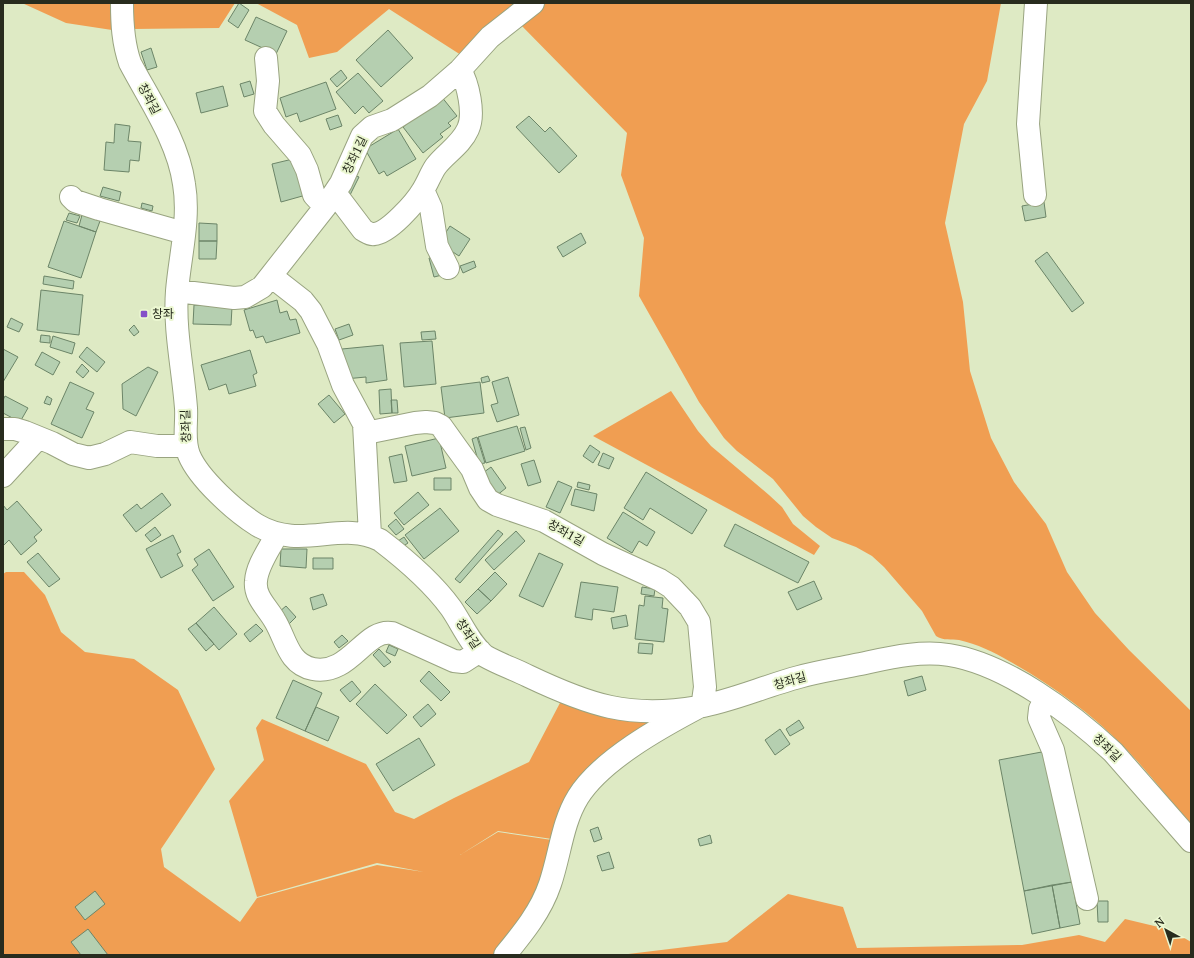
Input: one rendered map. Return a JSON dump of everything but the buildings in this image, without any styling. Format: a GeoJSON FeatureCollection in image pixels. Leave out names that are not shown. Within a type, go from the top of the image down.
{"type":"FeatureCollection","features":[{"type":"Feature","properties":{"kind":"street","name":"창좌길"},"geometry":{"type":"LineString","coordinates":[[122,3],[122,26],[125,48],[130,63],[173,145],[184,183],[187,209],[177,291],[177,318],[186,406],[186,446],[196,467],[227,501],[256,524],[277,534],[299,537],[349,532],[370,535],[391,548],[431,584],[451,609],[480,651],[491,659],[574,697],[594,704],[637,711],[658,711],[699,707],[805,676],[884,660],[928,654],[948,655],[988,666],[1007,675],[1071,716],[1113,752],[1191,842]]}},
{"type":"Feature","properties":{"kind":"street","name":"창좌1길"},"geometry":{"type":"LineString","coordinates":[[177,291],[214,297],[234,298],[245,297],[262,287],[330,200],[362,136],[367,130],[392,120],[430,96],[460,70],[498,29],[533,3]]}},
{"type":"Feature","properties":{"kind":"street"},"geometry":{"type":"LineString","coordinates":[[1034,195],[1028,124],[1036,3]]}},
{"type":"Feature","properties":{"kind":"street"},"geometry":{"type":"LineString","coordinates":[[266,58],[268,81],[265,110],[274,125],[300,155],[307,170],[314,194],[330,200],[369,234],[376,234],[403,214],[423,190],[437,164],[454,148],[468,129],[470,116],[468,86],[460,70]]}},
{"type":"Feature","properties":{"kind":"street"},"geometry":{"type":"LineString","coordinates":[[423,190],[430,208],[437,246],[448,268]]}},
{"type":"Feature","properties":{"kind":"street"},"geometry":{"type":"LineString","coordinates":[[71,197],[75,201],[99,209],[184,233]]}},
{"type":"Feature","properties":{"kind":"street"},"geometry":{"type":"LineString","coordinates":[[271,276],[294,292],[303,300],[311,311],[328,344],[343,385],[360,414],[366,433],[370,535]]}},
{"type":"Feature","properties":{"kind":"street","name":"창좌1길"},"geometry":{"type":"LineString","coordinates":[[366,433],[421,422],[435,423],[441,426],[472,469],[480,488],[488,500],[497,506],[544,521],[603,554],[660,580],[671,587],[690,607],[699,622],[705,687],[703,701],[699,707]]}},
{"type":"Feature","properties":{"kind":"street"},"geometry":{"type":"LineString","coordinates":[[3,428],[15,429],[73,454],[89,458],[105,454],[130,442],[157,446],[186,446]]}},
{"type":"Feature","properties":{"kind":"street"},"geometry":{"type":"LineString","coordinates":[[3,476],[38,438]]}},
{"type":"Feature","properties":{"kind":"street"},"geometry":{"type":"LineString","coordinates":[[277,534],[260,567],[256,579],[256,587],[264,604],[276,622],[284,642],[295,659],[304,666],[323,669],[333,668],[354,655],[372,638],[382,632],[392,633],[454,661],[463,662],[480,651]]}},
{"type":"Feature","properties":{"kind":"street"},"geometry":{"type":"LineString","coordinates":[[1045,699],[1040,709],[1039,718],[1053,750],[1087,899]]}},
{"type":"Feature","properties":{"kind":"street"},"geometry":{"type":"LineString","coordinates":[[505,955],[540,907],[551,883],[570,814],[578,797],[591,781],[622,754],[699,707]]}},
{"type":"Feature","properties":{"kind":"shaded area"},"geometry":{"type":"Polygon","coordinates":[[[22,3],[112,3],[112,30],[66,23],[22,3]]]}},
{"type":"Feature","properties":{"kind":"shaded area"},"geometry":{"type":"Polygon","coordinates":[[[132,3],[235,3],[219,28],[133,29],[132,3]]]}},
{"type":"Feature","properties":{"kind":"shaded area"},"geometry":{"type":"Polygon","coordinates":[[[256,3],[523,3],[461,55],[389,9],[337,52],[309,58],[297,25],[256,3]]]}},
{"type":"Feature","properties":{"kind":"shaded area"},"geometry":{"type":"Polygon","coordinates":[[[542,3],[1001,3],[987,81],[964,124],[945,223],[963,302],[970,371],[991,438],[1014,482],[1046,524],[1067,572],[1095,613],[1129,650],[1191,711],[1191,824],[1132,756],[1111,734],[1084,711],[1055,689],[997,654],[966,642],[939,638],[936,636],[922,611],[884,567],[872,556],[856,547],[832,538],[816,527],[803,516],[773,479],[737,451],[724,438],[699,402],[639,296],[644,238],[621,175],[627,133],[519,23],[542,3]]]}},
{"type":"Feature","properties":{"kind":"shaded area"},"geometry":{"type":"Polygon","coordinates":[[[671,391],[698,431],[711,446],[769,495],[782,507],[793,524],[820,546],[814,555],[593,436],[671,391]]]}},
{"type":"Feature","properties":{"kind":"shaded area"},"geometry":{"type":"Polygon","coordinates":[[[6,572],[24,572],[45,595],[61,632],[85,652],[134,659],[178,690],[215,769],[161,849],[164,867],[240,922],[257,898],[377,865],[424,872],[377,863],[257,897],[229,801],[264,760],[256,728],[262,719],[366,764],[395,812],[414,819],[529,762],[561,701],[597,715],[654,721],[552,839],[498,831],[460,855],[498,832],[552,840],[534,903],[495,955],[3,955],[3,574],[6,572]]]}},
{"type":"Feature","properties":{"kind":"shaded area"},"geometry":{"type":"Polygon","coordinates":[[[788,894],[843,907],[857,948],[1022,945],[1079,935],[1105,942],[1125,919],[1171,930],[1191,942],[1191,955],[620,955],[727,942],[788,894]]]}},
{"type":"Feature","properties":{"kind":"place","name":"창좌"},"geometry":{"type":"Point","coordinates":[144,314]}}]}
